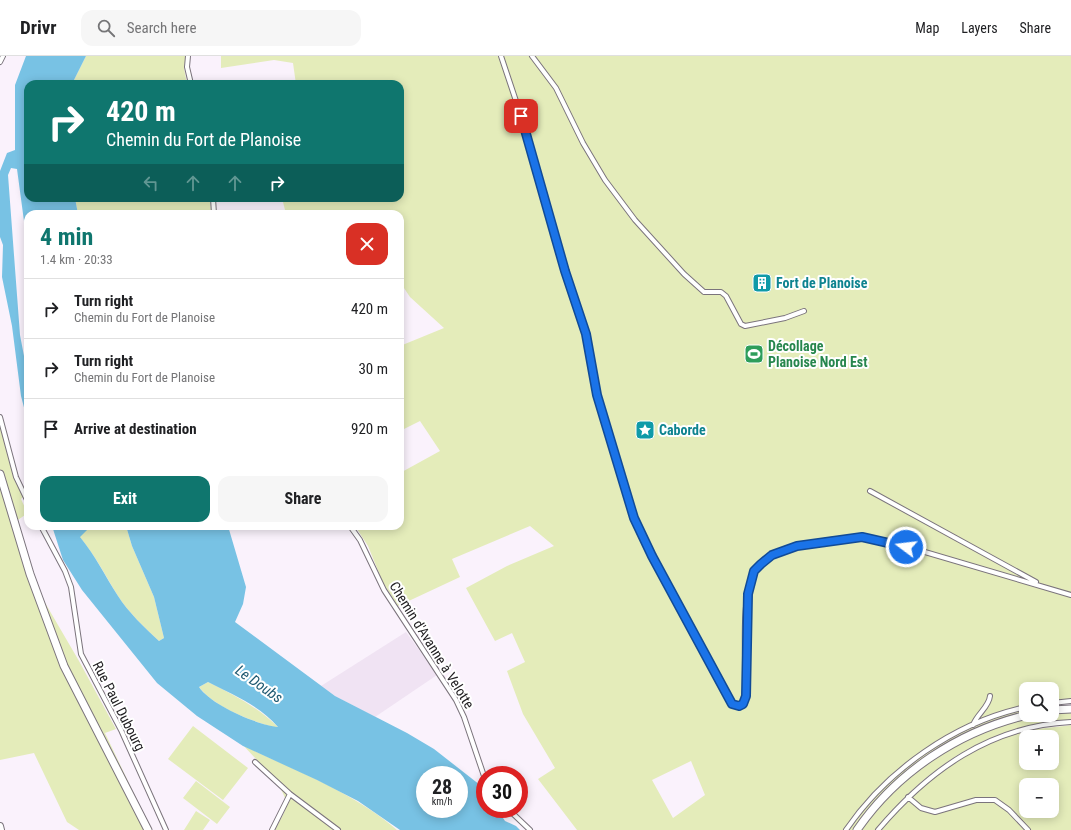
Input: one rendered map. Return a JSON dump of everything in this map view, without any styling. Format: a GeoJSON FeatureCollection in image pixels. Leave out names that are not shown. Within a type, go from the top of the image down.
{"type":"FeatureCollection","features":[{"type":"Feature","properties":{"kind":"main road"},"geometry":{"type":"LineString","coordinates":[[0,474],[30,574],[64,666],[148,830]]}},
{"type":"Feature","properties":{"kind":"main road"},"geometry":{"type":"LineString","coordinates":[[1059,710],[1071,709]]}},
{"type":"Feature","properties":{"kind":"main road"},"geometry":{"type":"LineString","coordinates":[[857,830],[890,790],[927,760],[955,742],[978,731],[1019,718]]}},
{"type":"Feature","properties":{"kind":"street"},"geometry":{"type":"LineString","coordinates":[[0,62],[3,56]]}},
{"type":"Feature","properties":{"kind":"street"},"geometry":{"type":"LineString","coordinates":[[188,56],[187,67],[190,80]]}},
{"type":"Feature","properties":{"kind":"street"},"geometry":{"type":"LineString","coordinates":[[501,56],[521,116],[565,271],[586,334],[597,395],[634,518],[652,556],[732,704],[739,706],[743,704],[746,696],[746,617],[748,594],[754,571],[772,555],[784,550],[797,546],[862,537],[891,542],[1071,595]]}},
{"type":"Feature","properties":{"kind":"street"},"geometry":{"type":"LineString","coordinates":[[532,56],[556,88],[583,143],[605,180],[635,220],[684,274],[704,292],[721,292],[726,296],[741,324],[745,326],[785,318],[804,311]]}},
{"type":"Feature","properties":{"kind":"street"},"geometry":{"type":"LineString","coordinates":[[0,417],[16,477],[24,494]]}},
{"type":"Feature","properties":{"kind":"street"},"geometry":{"type":"LineString","coordinates":[[870,491],[1044,587]]}},
{"type":"Feature","properties":{"kind":"street","name":"Rue Paul Dubourg"},"geometry":{"type":"LineString","coordinates":[[43,530],[71,587],[81,654],[121,730],[166,830]]}},
{"type":"Feature","properties":{"kind":"street","name":"Chemin d'Avanne à Velotte"},"geometry":{"type":"LineString","coordinates":[[353,530],[360,540],[384,590],[456,700],[464,717],[480,766]]}},
{"type":"Feature","properties":{"kind":"street"},"geometry":{"type":"LineString","coordinates":[[973,725],[977,716],[988,704],[990,696]]}},
{"type":"Feature","properties":{"kind":"street"},"geometry":{"type":"LineString","coordinates":[[1059,702],[1071,701]]}},
{"type":"Feature","properties":{"kind":"street"},"geometry":{"type":"LineString","coordinates":[[846,830],[868,801],[901,770],[946,739],[973,725],[1019,709]]}},
{"type":"Feature","properties":{"kind":"street"},"geometry":{"type":"LineString","coordinates":[[878,830],[908,797],[926,780],[952,761],[983,744],[1016,731],[1071,722]]}},
{"type":"Feature","properties":{"kind":"street"},"geometry":{"type":"LineString","coordinates":[[255,762],[290,794],[338,830]]}},
{"type":"Feature","properties":{"kind":"street"},"geometry":{"type":"LineString","coordinates":[[272,830],[290,794]]}},
{"type":"Feature","properties":{"kind":"street"},"geometry":{"type":"LineString","coordinates":[[908,797],[921,808],[935,812],[976,800],[995,800],[1009,810],[1028,830]]}},
{"type":"Feature","properties":{"kind":"street"},"geometry":{"type":"LineString","coordinates":[[517,818],[530,830]]}},
{"type":"Feature","properties":{"kind":"street"},"geometry":{"type":"LineString","coordinates":[[0,826],[1,830]]}},
{"type":"Feature","properties":{"kind":"shaded area"},"geometry":{"type":"Polygon","coordinates":[[[406,632],[437,675],[375,717],[335,696],[321,686],[406,632]]]}},
{"type":"Feature","properties":{"kind":"green space"},"geometry":{"type":"Polygon","coordinates":[[[86,56],[186,56],[184,68],[186,80],[74,80],[86,56]]]}},
{"type":"Feature","properties":{"kind":"green space"},"geometry":{"type":"Polygon","coordinates":[[[221,56],[1071,56],[1071,699],[1059,700],[1059,682],[1019,682],[1019,708],[958,730],[893,775],[876,791],[853,817],[845,830],[577,830],[538,779],[555,768],[523,714],[507,671],[525,662],[512,633],[495,641],[466,588],[507,566],[554,546],[530,526],[452,559],[460,577],[398,606],[383,583],[368,546],[358,530],[404,530],[404,471],[440,451],[420,421],[404,429],[404,344],[444,328],[410,297],[404,288],[404,210],[285,210],[283,202],[404,202],[404,80],[295,80],[293,63],[274,60],[221,68],[221,56]],[[691,761],[652,780],[673,818],[705,795],[691,761]]]}},
{"type":"Feature","properties":{"kind":"green space"},"geometry":{"type":"Polygon","coordinates":[[[76,202],[210,202],[211,210],[77,210],[76,202]]]}},
{"type":"Feature","properties":{"kind":"green space"},"geometry":{"type":"Polygon","coordinates":[[[0,426],[14,478],[23,497],[21,499],[24,506],[24,516],[12,524],[23,565],[79,661],[116,729],[105,733],[147,821],[146,830],[79,830],[67,822],[34,753],[0,760],[0,426]]]}},
{"type":"Feature","properties":{"kind":"green space"},"geometry":{"type":"Polygon","coordinates":[[[86,530],[127,530],[132,546],[154,597],[164,638],[159,641],[122,602],[95,558],[79,536],[86,530]]]}},
{"type":"Feature","properties":{"kind":"green space"},"geometry":{"type":"Polygon","coordinates":[[[208,682],[254,708],[279,728],[247,718],[214,701],[199,687],[208,682]]]}},
{"type":"Feature","properties":{"kind":"green space"},"geometry":{"type":"Polygon","coordinates":[[[1019,711],[1019,714],[1000,719],[975,729],[928,755],[887,789],[869,808],[853,830],[849,830],[865,808],[884,788],[926,753],[950,738],[974,726],[1000,716],[1019,711]]]}},
{"type":"Feature","properties":{"kind":"green space"},"geometry":{"type":"Polygon","coordinates":[[[1071,712],[1071,721],[1016,729],[976,745],[957,756],[921,782],[890,813],[877,830],[861,830],[875,811],[910,776],[951,748],[973,736],[1018,720],[1019,722],[1059,722],[1059,713],[1071,712]]]}},
{"type":"Feature","properties":{"kind":"green space"},"geometry":{"type":"Polygon","coordinates":[[[1071,725],[1071,830],[881,830],[909,799],[940,772],[975,750],[1013,734],[1019,732],[1019,770],[1059,770],[1059,730],[1029,730],[1071,725]]]}},
{"type":"Feature","properties":{"kind":"green space"},"geometry":{"type":"Polygon","coordinates":[[[193,726],[248,768],[223,800],[168,759],[193,726]]]}},
{"type":"Feature","properties":{"kind":"green space"},"geometry":{"type":"Polygon","coordinates":[[[244,746],[343,793],[362,804],[397,830],[275,830],[285,810],[286,800],[277,783],[244,746]]]}},
{"type":"Feature","properties":{"kind":"green space"},"geometry":{"type":"Polygon","coordinates":[[[196,781],[230,807],[217,824],[183,798],[196,781]]]}},
{"type":"Feature","properties":{"kind":"green space"},"geometry":{"type":"Polygon","coordinates":[[[196,811],[210,820],[203,830],[184,830],[196,811]]]}},
{"type":"Feature","properties":{"kind":"water"},"geometry":{"type":"Polygon","coordinates":[[[26,56],[86,56],[74,80],[24,80],[24,202],[76,202],[77,210],[24,210],[24,221],[17,169],[11,168],[8,175],[20,335],[24,356],[24,408],[21,396],[12,326],[2,277],[3,245],[0,237],[0,171],[7,153],[15,150],[15,85],[26,56]]]}},
{"type":"Feature","properties":{"kind":"water","name":"Le Doubs"},"geometry":{"type":"Polygon","coordinates":[[[53,530],[87,530],[80,537],[95,558],[122,602],[137,620],[159,641],[164,638],[154,597],[132,546],[127,530],[229,530],[246,587],[243,604],[235,622],[335,696],[407,733],[434,749],[456,766],[416,766],[416,818],[468,818],[468,776],[476,782],[476,818],[503,818],[505,821],[516,826],[520,830],[400,830],[358,801],[317,780],[243,746],[197,716],[157,683],[82,590],[63,560],[53,530]],[[208,682],[199,687],[213,701],[235,713],[258,722],[278,727],[254,707],[208,682]]]}},
{"type":"Feature","properties":{"kind":"place","name":"Fort de Planoise"},"geometry":{"type":"Point","coordinates":[762,283]}},
{"type":"Feature","properties":{"kind":"place","name":"Décollage Planoise Nord Est"},"geometry":{"type":"Point","coordinates":[754,354]}},
{"type":"Feature","properties":{"kind":"place","name":"Caborde"},"geometry":{"type":"Point","coordinates":[645,430]}},
{"type":"Feature","properties":{"kind":"route"},"geometry":{"type":"LineString","coordinates":[[521,116],[565,271],[586,334],[590,363],[604,423],[634,518],[641,536],[732,704],[739,706],[743,704],[746,696],[746,617],[748,594],[754,571],[761,564],[772,555],[797,546],[862,537],[891,542],[906,547]]}}]}
